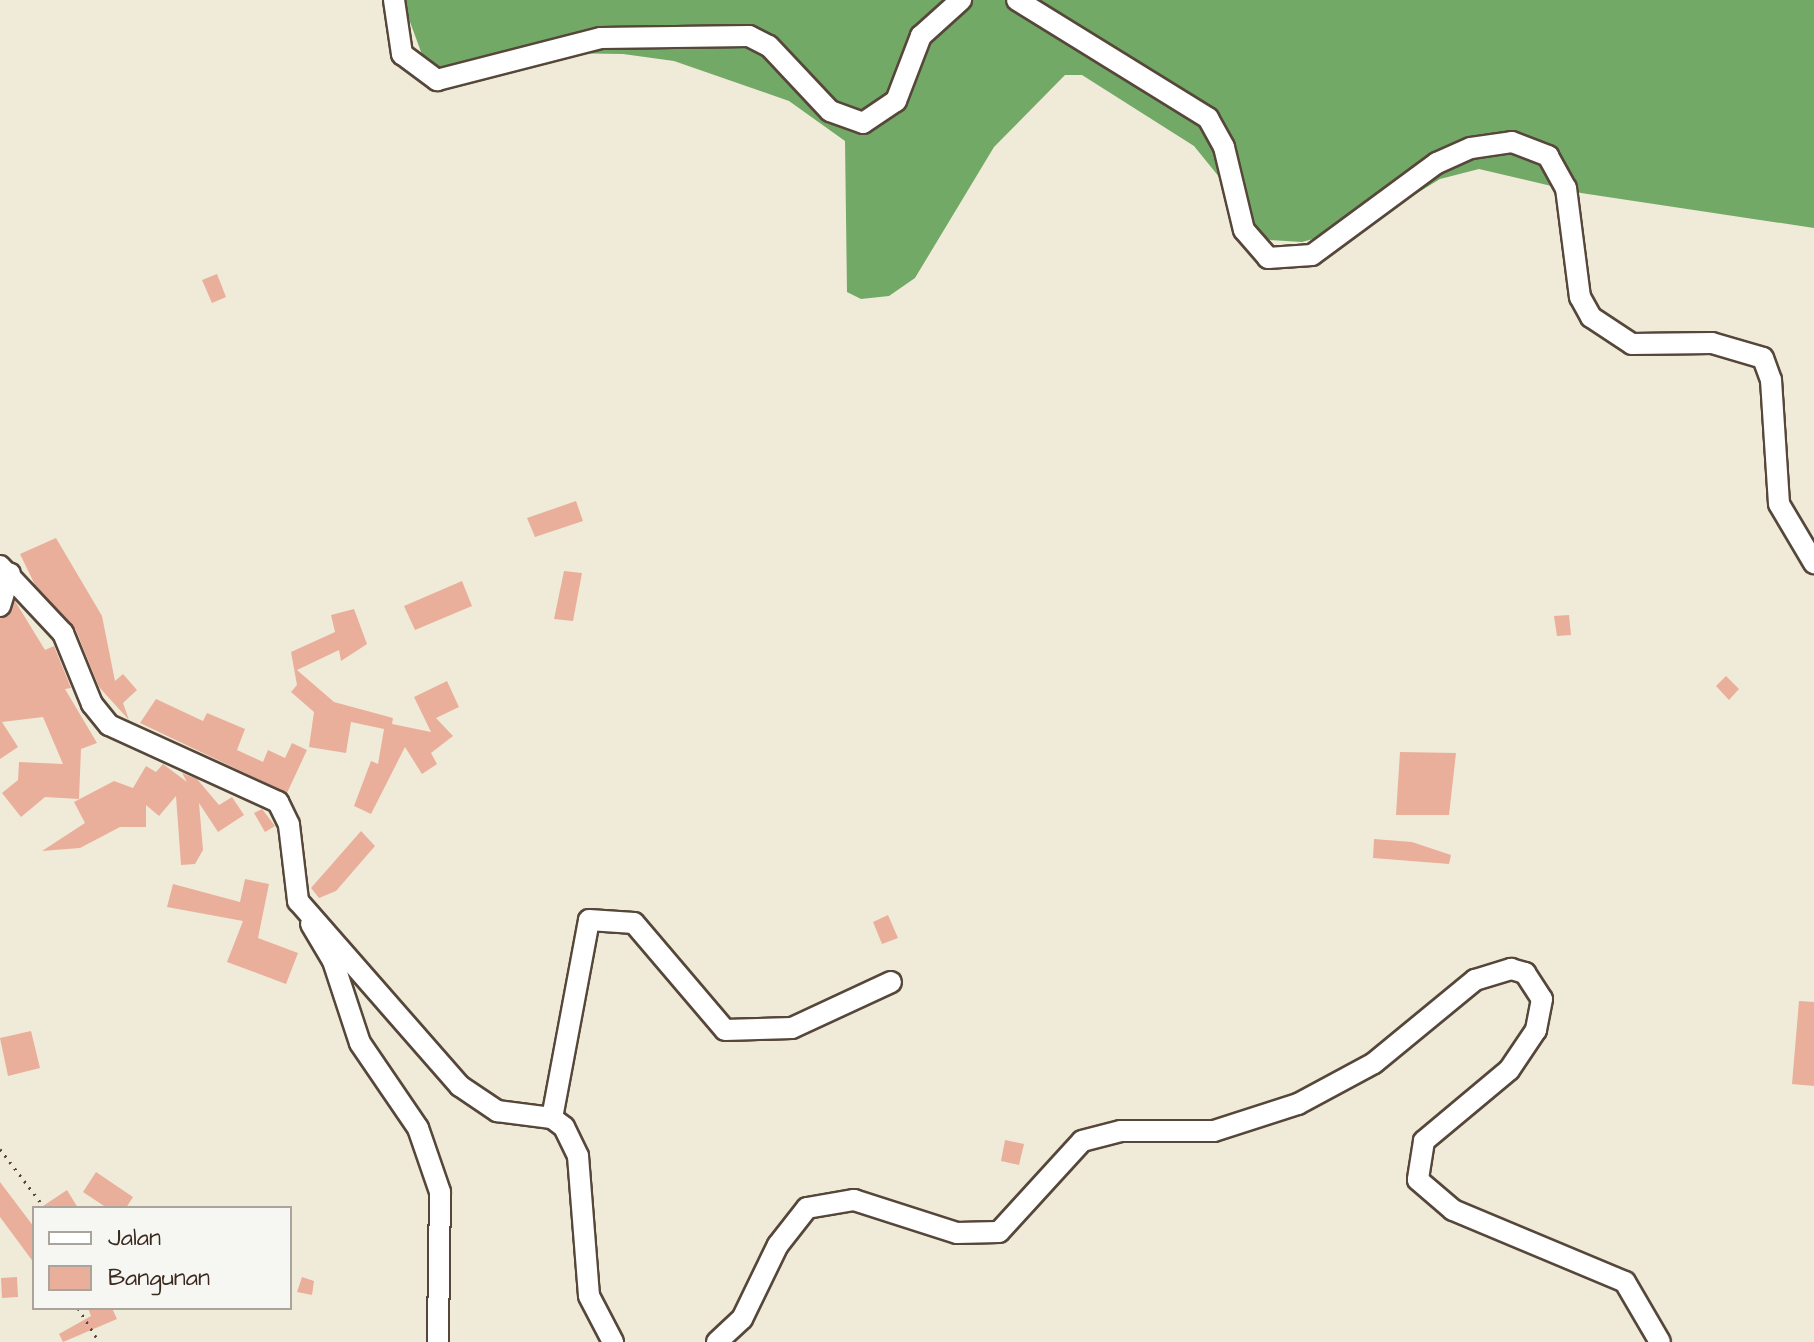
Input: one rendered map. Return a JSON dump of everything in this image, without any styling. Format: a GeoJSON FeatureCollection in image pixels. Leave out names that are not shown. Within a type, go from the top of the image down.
{"type":"FeatureCollection","features":[{"type":"Feature","properties":{"kind":"street"},"geometry":{"type":"LineString","coordinates":[[394,0],[402,54],[437,80],[601,38],[749,36],[769,46],[830,111],[863,123],[896,101],[921,36],[961,0]]}},
{"type":"Feature","properties":{"kind":"street"},"geometry":{"type":"LineString","coordinates":[[1017,0],[1208,118],[1224,147],[1244,230],[1268,258],[1312,255],[1437,163],[1471,148],[1512,142],[1548,156],[1566,188],[1580,297],[1591,317],[1632,344],[1712,343],[1763,358],[1771,380],[1779,504],[1814,563]]}},
{"type":"Feature","properties":{"kind":"street"},"geometry":{"type":"LineString","coordinates":[[0,606],[5,570]]}},
{"type":"Feature","properties":{"kind":"street"},"geometry":{"type":"LineString","coordinates":[[5,570],[63,633],[109,725],[278,802],[291,835],[291,884],[333,961],[351,1026],[409,1111],[440,1192],[438,1342]]}},
{"type":"Feature","properties":{"kind":"street"},"geometry":{"type":"LineString","coordinates":[[307,914],[460,1086],[497,1111],[552,1118]]}},
{"type":"Feature","properties":{"kind":"street"},"geometry":{"type":"LineString","coordinates":[[613,1342],[589,1296],[578,1230],[578,1156],[552,1118],[589,920],[634,923],[725,1030],[792,1028],[891,982]]}},
{"type":"Feature","properties":{"kind":"street"},"geometry":{"type":"LineString","coordinates":[[717,1342],[742,1319],[778,1245],[807,1208],[854,1200],[957,1233],[999,1232],[1082,1141],[1121,1131],[1214,1131],[1298,1104],[1374,1063],[1475,980],[1511,969],[1525,973],[1542,999],[1536,1030],[1509,1070],[1424,1141],[1418,1180],[1453,1210],[1609,1271],[1639,1300],[1660,1342]]}},
{"type":"Feature","properties":{"kind":"path"},"geometry":{"type":"LineString","coordinates":[[0,1149],[43,1206]]}},
{"type":"Feature","properties":{"kind":"path"},"geometry":{"type":"LineString","coordinates":[[79,1310],[99,1342]]}},
{"type":"Feature","properties":{"kind":"green space"},"geometry":{"type":"Polygon","coordinates":[[[402,0],[1814,0],[1814,228],[1581,193],[1479,169],[1440,179],[1365,225],[1302,242],[1256,239],[1241,204],[1194,146],[1082,75],[1065,75],[994,147],[915,278],[889,296],[861,299],[847,292],[845,141],[789,101],[674,61],[623,54],[556,53],[428,71],[402,0]]]}},
{"type":"Feature","properties":{"kind":"building"},"geometry":{"type":"Polygon","coordinates":[[[217,274],[226,297],[212,303],[202,280],[217,274]]]}},
{"type":"Feature","properties":{"kind":"building"},"geometry":{"type":"Polygon","coordinates":[[[576,501],[583,521],[535,537],[527,518],[576,501]]]}},
{"type":"Feature","properties":{"kind":"building"},"geometry":{"type":"Polygon","coordinates":[[[56,538],[102,616],[115,681],[123,674],[137,690],[123,703],[129,720],[99,687],[75,628],[35,585],[20,554],[56,538]]]}},
{"type":"Feature","properties":{"kind":"building"},"geometry":{"type":"Polygon","coordinates":[[[564,571],[582,573],[573,621],[554,619],[564,571]]]}},
{"type":"Feature","properties":{"kind":"building"},"geometry":{"type":"Polygon","coordinates":[[[462,581],[472,606],[415,630],[404,606],[462,581]]]}},
{"type":"Feature","properties":{"kind":"building"},"geometry":{"type":"Polygon","coordinates":[[[15,601],[45,650],[54,646],[71,688],[65,689],[97,743],[81,749],[79,799],[45,797],[21,817],[2,793],[18,780],[19,762],[63,764],[43,717],[2,722],[18,747],[0,759],[0,619],[15,601]]]}},
{"type":"Feature","properties":{"kind":"building"},"geometry":{"type":"Polygon","coordinates":[[[354,609],[367,644],[341,661],[339,650],[297,670],[334,702],[393,718],[392,724],[431,732],[414,697],[447,681],[459,707],[436,718],[453,736],[431,753],[437,764],[422,774],[405,747],[371,814],[354,806],[371,761],[378,764],[384,729],[351,722],[346,753],[309,747],[314,712],[291,692],[297,685],[291,652],[335,632],[331,615],[354,609]]]}},
{"type":"Feature","properties":{"kind":"building"},"geometry":{"type":"Polygon","coordinates":[[[1569,615],[1571,635],[1557,636],[1554,616],[1569,615]]]}},
{"type":"Feature","properties":{"kind":"building"},"geometry":{"type":"Polygon","coordinates":[[[1726,676],[1739,689],[1729,700],[1716,686],[1726,676]]]}},
{"type":"Feature","properties":{"kind":"building"},"geometry":{"type":"Polygon","coordinates":[[[156,699],[203,721],[207,713],[245,729],[237,750],[263,762],[268,750],[285,758],[292,743],[307,750],[287,793],[140,723],[156,699]]]}},
{"type":"Feature","properties":{"kind":"building"},"geometry":{"type":"Polygon","coordinates":[[[1400,752],[1456,753],[1449,815],[1396,815],[1400,752]]]}},
{"type":"Feature","properties":{"kind":"building"},"geometry":{"type":"Polygon","coordinates":[[[163,764],[187,782],[182,773],[197,779],[219,805],[232,797],[244,815],[218,832],[199,803],[203,850],[195,864],[181,865],[176,796],[159,816],[146,805],[146,827],[120,827],[80,848],[42,851],[85,823],[74,802],[114,781],[133,788],[146,766],[156,772],[163,764]]]}},
{"type":"Feature","properties":{"kind":"building"},"geometry":{"type":"Polygon","coordinates":[[[262,809],[275,826],[265,832],[254,813],[262,809]]]}},
{"type":"Feature","properties":{"kind":"building"},"geometry":{"type":"Polygon","coordinates":[[[361,831],[375,846],[336,891],[319,898],[311,888],[361,831]]]}},
{"type":"Feature","properties":{"kind":"building"},"geometry":{"type":"Polygon","coordinates":[[[1374,839],[1412,842],[1451,855],[1449,864],[1373,858],[1374,839]]]}},
{"type":"Feature","properties":{"kind":"building"},"geometry":{"type":"Polygon","coordinates":[[[245,879],[269,884],[258,938],[298,953],[286,984],[227,962],[243,921],[167,907],[173,884],[240,902],[245,879]]]}},
{"type":"Feature","properties":{"kind":"building"},"geometry":{"type":"Polygon","coordinates":[[[888,915],[898,938],[882,944],[873,922],[888,915]]]}},
{"type":"Feature","properties":{"kind":"building"},"geometry":{"type":"Polygon","coordinates":[[[1799,1001],[1814,1002],[1814,1086],[1792,1084],[1799,1001]]]}},
{"type":"Feature","properties":{"kind":"building"},"geometry":{"type":"Polygon","coordinates":[[[31,1031],[40,1068],[8,1076],[0,1038],[31,1031]]]}},
{"type":"Feature","properties":{"kind":"building"},"geometry":{"type":"Polygon","coordinates":[[[1005,1140],[1024,1144],[1019,1165],[1001,1161],[1005,1140]]]}},
{"type":"Feature","properties":{"kind":"building"},"geometry":{"type":"Polygon","coordinates":[[[96,1172],[133,1197],[127,1206],[104,1206],[83,1192],[96,1172]]]}},
{"type":"Feature","properties":{"kind":"building"},"geometry":{"type":"Polygon","coordinates":[[[0,1182],[32,1224],[32,1260],[0,1217],[0,1182]]]}},
{"type":"Feature","properties":{"kind":"building"},"geometry":{"type":"Polygon","coordinates":[[[67,1190],[77,1206],[43,1206],[67,1190]]]}},
{"type":"Feature","properties":{"kind":"building"},"geometry":{"type":"Polygon","coordinates":[[[17,1277],[18,1297],[2,1298],[1,1278],[17,1277]]]}},
{"type":"Feature","properties":{"kind":"building"},"geometry":{"type":"Polygon","coordinates":[[[302,1277],[314,1281],[312,1295],[297,1292],[302,1277]]]}},
{"type":"Feature","properties":{"kind":"building"},"geometry":{"type":"Polygon","coordinates":[[[89,1310],[113,1310],[117,1319],[63,1342],[59,1334],[91,1316],[89,1310]]]}}]}
